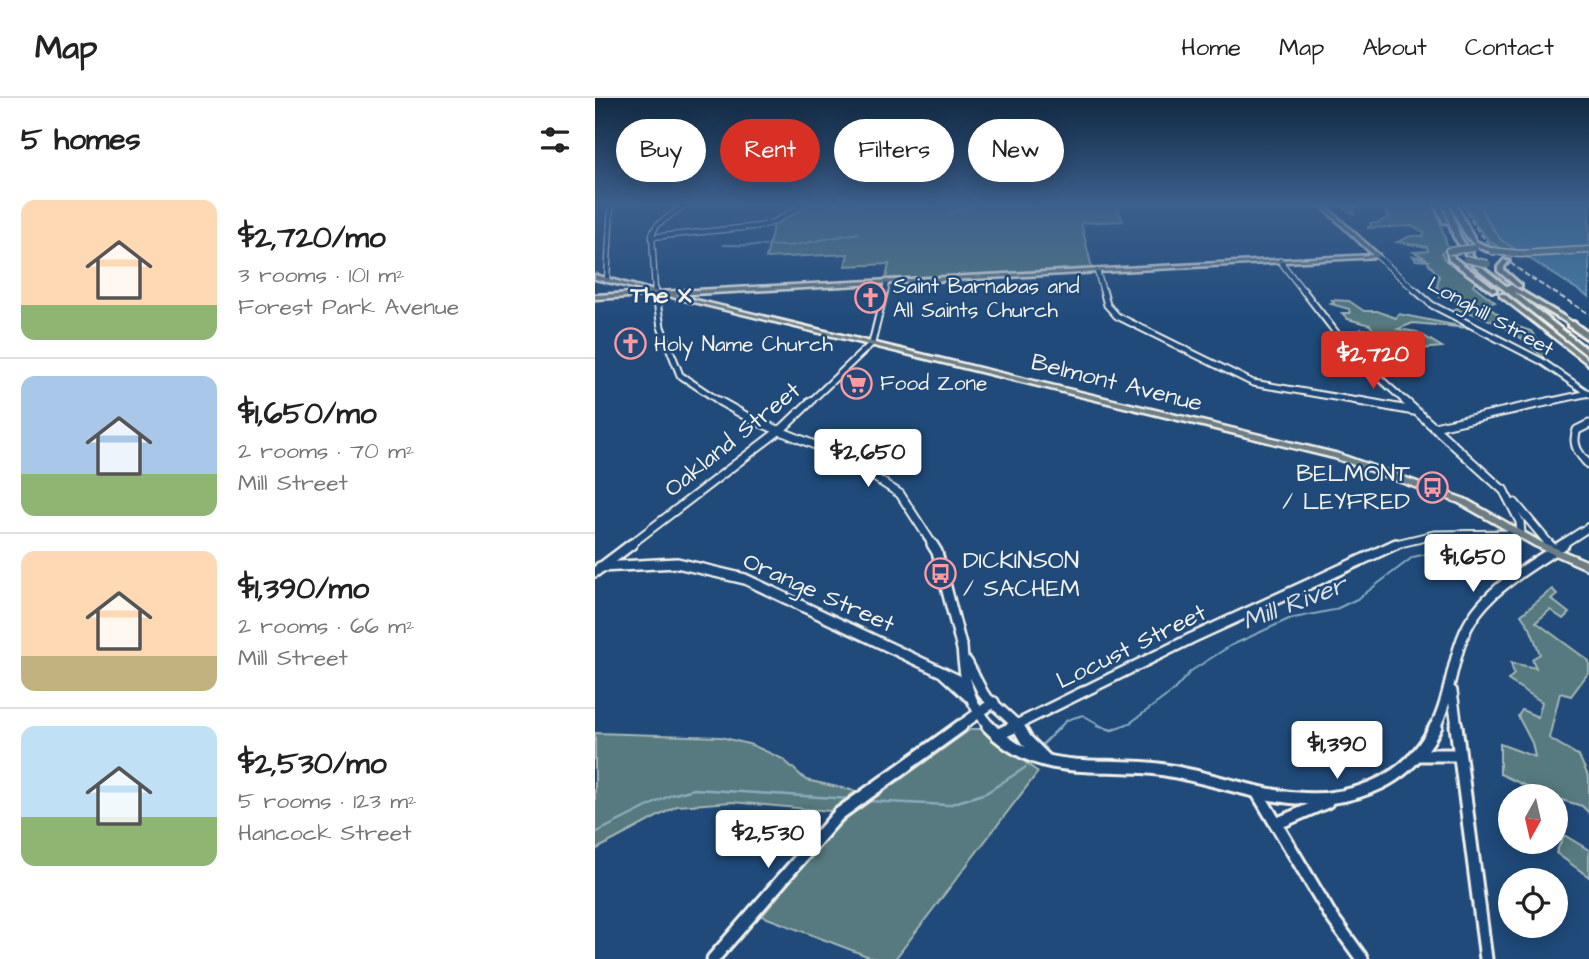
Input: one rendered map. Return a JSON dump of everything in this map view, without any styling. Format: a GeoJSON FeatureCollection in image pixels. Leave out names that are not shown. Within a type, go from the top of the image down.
{"type":"FeatureCollection","features":[{"type":"Feature","properties":{"kind":"highway"},"geometry":{"type":"LineString","coordinates":[[1450,244],[1450,258],[1589,355]]}},
{"type":"Feature","properties":{"kind":"highway"},"geometry":{"type":"LineString","coordinates":[[1461,244],[1476,265],[1589,355]]}},
{"type":"Feature","properties":{"kind":"highway"},"geometry":{"type":"LineString","coordinates":[[1468,244],[1485,265],[1513,289],[1561,317]]}},
{"type":"Feature","properties":{"kind":"highway"},"geometry":{"type":"LineString","coordinates":[[1475,244],[1492,251]]}},
{"type":"Feature","properties":{"kind":"highway"},"geometry":{"type":"LineString","coordinates":[[1451,251],[1459,248],[1520,254],[1589,251]]}},
{"type":"Feature","properties":{"kind":"highway"},"geometry":{"type":"LineString","coordinates":[[1451,251],[1485,265],[1589,349]]}},
{"type":"Feature","properties":{"kind":"highway"},"geometry":{"type":"LineString","coordinates":[[1485,265],[1522,256],[1589,251]]}},
{"type":"Feature","properties":{"kind":"highway"},"geometry":{"type":"LineString","coordinates":[[1507,261],[1501,268],[1503,274],[1561,317]]}},
{"type":"Feature","properties":{"kind":"highway"},"geometry":{"type":"LineString","coordinates":[[1571,324],[1589,337]]}},
{"type":"Feature","properties":{"kind":"main road","name":"Longhill Street"},"geometry":{"type":"LineString","coordinates":[[1364,244],[1377,256]]}},
{"type":"Feature","properties":{"kind":"main road"},"geometry":{"type":"LineString","coordinates":[[595,297],[636,292],[692,294],[1377,256]]}},
{"type":"Feature","properties":{"kind":"main road"},"geometry":{"type":"LineString","coordinates":[[595,277],[636,292]]}},
{"type":"Feature","properties":{"kind":"main road"},"geometry":{"type":"LineString","coordinates":[[1498,293],[1589,363]]}},
{"type":"Feature","properties":{"kind":"main road"},"geometry":{"type":"LineString","coordinates":[[656,294],[692,294]]}},
{"type":"Feature","properties":{"kind":"main road","name":"Belmont Avenue"},"geometry":{"type":"LineString","coordinates":[[666,295],[684,298],[692,294],[872,343],[1350,460],[1462,501],[1521,534]]}},
{"type":"Feature","properties":{"kind":"main road"},"geometry":{"type":"LineString","coordinates":[[1561,317],[1571,324]]}},
{"type":"Feature","properties":{"kind":"main road","name":"Locust Street"},"geometry":{"type":"LineString","coordinates":[[1521,534],[1589,566]]}},
{"type":"Feature","properties":{"kind":"street"},"geometry":{"type":"LineString","coordinates":[[607,280],[609,244]]}},
{"type":"Feature","properties":{"kind":"street"},"geometry":{"type":"LineString","coordinates":[[653,244],[662,331],[681,377],[718,402],[778,431],[842,456],[900,494],[937,552],[971,674],[989,698],[1018,724],[1026,740],[1050,763]]}},
{"type":"Feature","properties":{"kind":"street","name":"Longhill Street"},"geometry":{"type":"LineString","coordinates":[[1377,256],[1432,304],[1541,360],[1588,393]]}},
{"type":"Feature","properties":{"kind":"street"},"geometry":{"type":"LineString","coordinates":[[1280,261],[1351,352],[1503,489],[1555,551]]}},
{"type":"Feature","properties":{"kind":"street"},"geometry":{"type":"LineString","coordinates":[[1097,271],[1107,305],[1114,315],[1236,377],[1266,387],[1334,395],[1417,411]]}},
{"type":"Feature","properties":{"kind":"street"},"geometry":{"type":"LineString","coordinates":[[872,343],[887,282]]}},
{"type":"Feature","properties":{"kind":"street","name":"Oakland Street"},"geometry":{"type":"LineString","coordinates":[[596,569],[778,431],[872,343]]}},
{"type":"Feature","properties":{"kind":"street"},"geometry":{"type":"LineString","coordinates":[[1434,427],[1588,393]]}},
{"type":"Feature","properties":{"kind":"street"},"geometry":{"type":"LineString","coordinates":[[1589,424],[1577,430],[1573,439],[1577,451],[1589,464]]}},
{"type":"Feature","properties":{"kind":"street"},"geometry":{"type":"LineString","coordinates":[[1503,489],[1520,522],[1521,534]]}},
{"type":"Feature","properties":{"kind":"street"},"geometry":{"type":"LineString","coordinates":[[1276,824],[1384,781],[1406,766],[1439,723],[1460,646],[1471,620],[1502,587],[1589,527]]}},
{"type":"Feature","properties":{"kind":"street","name":"Locust Street"},"geometry":{"type":"LineString","coordinates":[[999,734],[1192,638],[1397,543],[1434,535],[1521,534]]}},
{"type":"Feature","properties":{"kind":"street","name":"Orange Street"},"geometry":{"type":"LineString","coordinates":[[596,569],[677,563],[745,579],[966,682],[989,698]]}},
{"type":"Feature","properties":{"kind":"street"},"geometry":{"type":"LineString","coordinates":[[962,647],[969,698],[999,734],[1023,754],[1050,763],[1162,769],[1257,792],[1304,800],[1336,798]]}},
{"type":"Feature","properties":{"kind":"street","name":"Orange Street"},"geometry":{"type":"LineString","coordinates":[[940,670],[969,698]]}},
{"type":"Feature","properties":{"kind":"street"},"geometry":{"type":"LineString","coordinates":[[1452,682],[1486,959]]}},
{"type":"Feature","properties":{"kind":"street"},"geometry":{"type":"LineString","coordinates":[[713,959],[816,838],[848,807],[979,713],[989,698]]}},
{"type":"Feature","properties":{"kind":"street"},"geometry":{"type":"LineString","coordinates":[[1416,755],[1459,755]]}},
{"type":"Feature","properties":{"kind":"street"},"geometry":{"type":"LineString","coordinates":[[1257,792],[1331,916],[1362,959]]}},
{"type":"Feature","properties":{"kind":"green space"},"geometry":{"type":"Polygon","coordinates":[[[769,244],[1086,244],[1092,268],[886,279],[889,264],[845,266],[848,254],[766,258],[769,244]]]}},
{"type":"Feature","properties":{"kind":"green space"},"geometry":{"type":"Polygon","coordinates":[[[1410,244],[1447,244],[1448,248],[1442,253],[1445,260],[1476,280],[1473,285],[1495,302],[1485,305],[1515,326],[1531,331],[1540,344],[1550,346],[1543,358],[1526,342],[1490,320],[1453,310],[1460,307],[1453,298],[1440,297],[1442,293],[1437,288],[1439,276],[1429,261],[1416,260],[1413,256],[1427,259],[1414,252],[1428,251],[1427,247],[1410,244]]]}},
{"type":"Feature","properties":{"kind":"green space"},"geometry":{"type":"Polygon","coordinates":[[[1494,244],[1509,244],[1513,252],[1505,250],[1494,244]]]}},
{"type":"Feature","properties":{"kind":"green space"},"geometry":{"type":"Polygon","coordinates":[[[1332,300],[1349,301],[1364,311],[1377,311],[1396,318],[1399,314],[1469,328],[1413,323],[1398,329],[1417,332],[1442,347],[1420,349],[1406,344],[1420,345],[1417,338],[1398,336],[1391,343],[1377,341],[1374,336],[1358,332],[1361,329],[1374,331],[1370,325],[1348,319],[1342,313],[1350,313],[1349,309],[1331,304],[1334,303],[1332,300]]]}},
{"type":"Feature","properties":{"kind":"green space"},"geometry":{"type":"Polygon","coordinates":[[[1552,589],[1557,594],[1551,599],[1569,613],[1563,619],[1550,610],[1536,622],[1589,661],[1589,672],[1571,696],[1560,693],[1549,738],[1579,756],[1589,778],[1589,813],[1582,806],[1568,802],[1568,784],[1522,784],[1500,774],[1500,744],[1535,757],[1532,743],[1518,716],[1522,710],[1538,717],[1542,702],[1508,680],[1514,674],[1511,663],[1536,668],[1532,659],[1540,654],[1530,628],[1521,615],[1552,589]]]}},
{"type":"Feature","properties":{"kind":"green space"},"geometry":{"type":"Polygon","coordinates":[[[971,729],[981,729],[1038,772],[895,959],[875,959],[762,916],[825,839],[847,818],[971,729]]]}},
{"type":"Feature","properties":{"kind":"green space"},"geometry":{"type":"Polygon","coordinates":[[[595,733],[721,737],[752,745],[783,759],[806,780],[856,791],[830,811],[732,802],[677,806],[595,850],[595,733]]]}},
{"type":"Feature","properties":{"kind":"green space"},"geometry":{"type":"Polygon","coordinates":[[[1568,837],[1589,850],[1589,877],[1557,854],[1568,854],[1568,837]]]}},
{"type":"Feature","properties":{"kind":"water"},"geometry":{"type":"Polygon","coordinates":[[[1507,244],[1589,244],[1589,297],[1507,244]]]}},
{"type":"Feature","properties":{"kind":"waterway"},"geometry":{"type":"LineString","coordinates":[[723,245],[800,244]]}},
{"type":"Feature","properties":{"kind":"waterway","name":"Mill River"},"geometry":{"type":"LineString","coordinates":[[1119,727],[1130,723],[1172,692],[1191,671],[1230,646],[1289,619],[1334,610],[1359,598],[1413,557],[1440,551],[1488,550],[1511,546]]}},
{"type":"Feature","properties":{"kind":"waterway","name":"Mill River"},"geometry":{"type":"LineString","coordinates":[[1039,748],[1067,720],[1083,715],[1103,727]]}},
{"type":"Feature","properties":{"kind":"waterway","name":"Mill River"},"geometry":{"type":"LineString","coordinates":[[1097,726],[1112,730],[1123,726]]}},
{"type":"Feature","properties":{"kind":"waterway","name":"Mill River"},"geometry":{"type":"LineString","coordinates":[[866,801],[948,805],[986,793],[1026,767]]}},
{"type":"Feature","properties":{"kind":"waterway","name":"Mill River"},"geometry":{"type":"LineString","coordinates":[[595,833],[671,795],[694,789],[850,799]]}},
{"type":"Feature","properties":{"kind":"railway"},"geometry":{"type":"LineString","coordinates":[[1489,244],[1517,268],[1589,314]]}},
{"type":"Feature","properties":{"kind":"place","name":"Saint Barnabas and All Saints Church"},"geometry":{"type":"Point","coordinates":[870,298]}},
{"type":"Feature","properties":{"kind":"place","name":"Holy Name Church"},"geometry":{"type":"Point","coordinates":[631,344]}},
{"type":"Feature","properties":{"kind":"place","name":"Food Zone"},"geometry":{"type":"Point","coordinates":[857,383]}},
{"type":"Feature","properties":{"kind":"place","name":"BELMONT / LEYFRED"},"geometry":{"type":"Point","coordinates":[1433,487]}},
{"type":"Feature","properties":{"kind":"place","name":"DICKINSON / SACHEM"},"geometry":{"type":"Point","coordinates":[940,574]}},
{"type":"Feature","properties":{"kind":"district","name":"The X"},"geometry":{"type":"Point","coordinates":[661,294]}}]}
